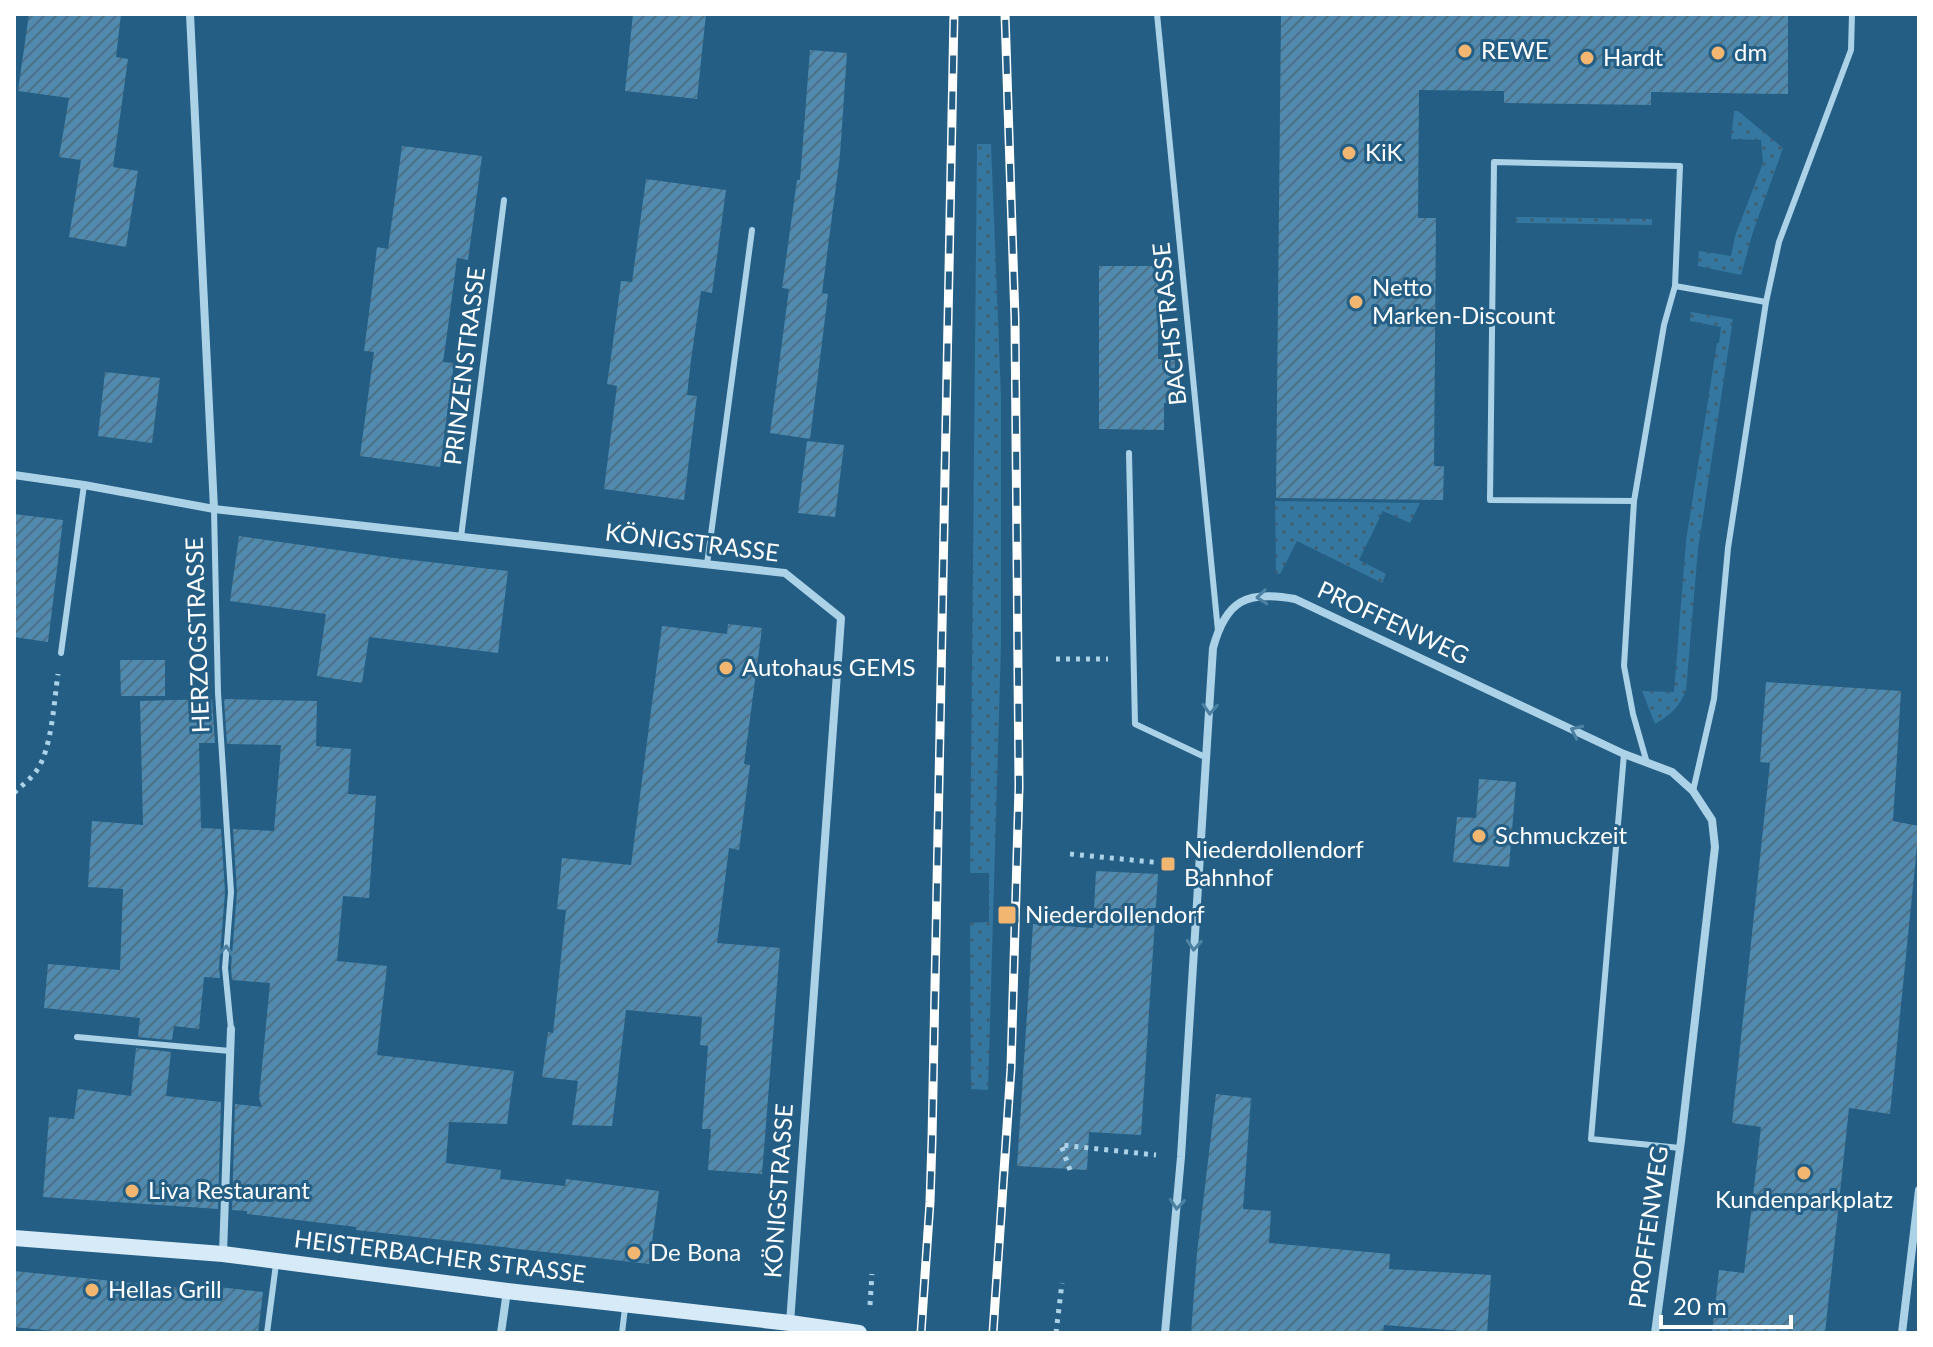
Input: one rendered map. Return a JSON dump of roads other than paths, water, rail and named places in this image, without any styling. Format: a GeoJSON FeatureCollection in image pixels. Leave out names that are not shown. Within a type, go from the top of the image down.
{"type":"FeatureCollection","features":[{"type":"Feature","properties":{"kind":"street","name":"HERZOGSTRASSE"},"geometry":{"type":"LineString","coordinates":[[190,14],[214,509]]}},
{"type":"Feature","properties":{"kind":"street","name":"KÖNIGSTRASSE"},"geometry":{"type":"LineString","coordinates":[[14,475],[214,509],[785,573],[841,618],[790,1323]]}},
{"type":"Feature","properties":{"kind":"street","name":"PROFFENWEG"},"geometry":{"type":"LineString","coordinates":[[1218,631],[1225,616],[1247,599],[1260,595],[1295,599],[1624,754],[1672,772],[1693,791],[1712,820],[1715,847],[1655,1333]]}},
{"type":"Feature","properties":{"kind":"street"},"geometry":{"type":"LineString","coordinates":[[1165,1333],[1181,1157],[1213,648],[1218,631]]}},
{"type":"Feature","properties":{"kind":"street","name":"HERZOGSTRASSE"},"geometry":{"type":"LineString","coordinates":[[223,1254],[231,1029]]}},
{"type":"Feature","properties":{"kind":"street"},"geometry":{"type":"LineString","coordinates":[[1902,1333],[1919,1190]]}},
{"type":"Feature","properties":{"kind":"street","name":"HEISTERBACHER STRASSE"},"geometry":{"type":"LineString","coordinates":[[14,1238],[223,1254],[859,1333]]}},
{"type":"Feature","properties":{"kind":"street"},"geometry":{"type":"LineString","coordinates":[[501,1333],[507,1291]]}},
{"type":"Feature","properties":{"kind":"lane","name":"BACHSTRASSE"},"geometry":{"type":"LineString","coordinates":[[1157,14],[1218,631]]}},
{"type":"Feature","properties":{"kind":"lane"},"geometry":{"type":"LineString","coordinates":[[1693,791],[1714,699],[1728,548],[1766,302],[1779,242],[1851,50],[1852,14]]}},
{"type":"Feature","properties":{"kind":"lane"},"geometry":{"type":"LineString","coordinates":[[1634,501],[1490,500],[1494,162],[1680,166],[1675,286],[1664,325],[1634,501],[1624,666],[1647,763]]}},
{"type":"Feature","properties":{"kind":"lane","name":"PRINZENSTRASSE"},"geometry":{"type":"LineString","coordinates":[[461,537],[504,200]]}},
{"type":"Feature","properties":{"kind":"lane"},"geometry":{"type":"LineString","coordinates":[[707,564],[752,230]]}},
{"type":"Feature","properties":{"kind":"lane"},"geometry":{"type":"LineString","coordinates":[[1675,286],[1766,302]]}},
{"type":"Feature","properties":{"kind":"lane"},"geometry":{"type":"LineString","coordinates":[[1129,453],[1135,724],[1207,758]]}},
{"type":"Feature","properties":{"kind":"lane"},"geometry":{"type":"LineString","coordinates":[[61,653],[84,485]]}},
{"type":"Feature","properties":{"kind":"lane","name":"HERZOGSTRASSE"},"geometry":{"type":"LineString","coordinates":[[214,509],[218,693],[231,892],[225,968],[231,1029]]}},
{"type":"Feature","properties":{"kind":"lane"},"geometry":{"type":"LineString","coordinates":[[1624,754],[1591,1139],[1680,1148]]}},
{"type":"Feature","properties":{"kind":"lane"},"geometry":{"type":"LineString","coordinates":[[77,1037],[230,1051]]}},
{"type":"Feature","properties":{"kind":"lane"},"geometry":{"type":"LineString","coordinates":[[267,1333],[276,1260]]}},
{"type":"Feature","properties":{"kind":"lane"},"geometry":{"type":"LineString","coordinates":[[622,1333],[625,1304]]}},
{"type":"Feature","properties":{"kind":"railway"},"geometry":{"type":"LineString","coordinates":[[921,1333],[932,1140],[954,14]]}},
{"type":"Feature","properties":{"kind":"railway"},"geometry":{"type":"LineString","coordinates":[[993,1333],[1011,1068],[1019,787],[1015,319],[1005,14]]}},
{"type":"Feature","properties":{"kind":"place","name":"REWE"},"geometry":{"type":"Point","coordinates":[1465,51]}},
{"type":"Feature","properties":{"kind":"place","name":"dm"},"geometry":{"type":"Point","coordinates":[1718,53]}},
{"type":"Feature","properties":{"kind":"place","name":"Hardt"},"geometry":{"type":"Point","coordinates":[1587,58]}},
{"type":"Feature","properties":{"kind":"place","name":"KiK"},"geometry":{"type":"Point","coordinates":[1349,153]}},
{"type":"Feature","properties":{"kind":"place","name":"Netto Marken-Discount"},"geometry":{"type":"Point","coordinates":[1356,302]}},
{"type":"Feature","properties":{"kind":"place","name":"Autohaus GEMS"},"geometry":{"type":"Point","coordinates":[726,668]}},
{"type":"Feature","properties":{"kind":"place","name":"Schmuckzeit"},"geometry":{"type":"Point","coordinates":[1479,836]}},
{"type":"Feature","properties":{"kind":"place","name":"Niederdollendorf Bahnhof"},"geometry":{"type":"Point","coordinates":[1168,864]}},
{"type":"Feature","properties":{"kind":"place","name":"Niederdollendorf"},"geometry":{"type":"Point","coordinates":[1007,915]}},
{"type":"Feature","properties":{"kind":"place","name":"Kundenparkplatz"},"geometry":{"type":"Point","coordinates":[1804,1173]}},
{"type":"Feature","properties":{"kind":"place","name":"Liva Restaurant"},"geometry":{"type":"Point","coordinates":[132,1191]}},
{"type":"Feature","properties":{"kind":"place","name":"De Bona"},"geometry":{"type":"Point","coordinates":[634,1253]}},
{"type":"Feature","properties":{"kind":"place","name":"Hellas Grill"},"geometry":{"type":"Point","coordinates":[92,1290]}}]}
